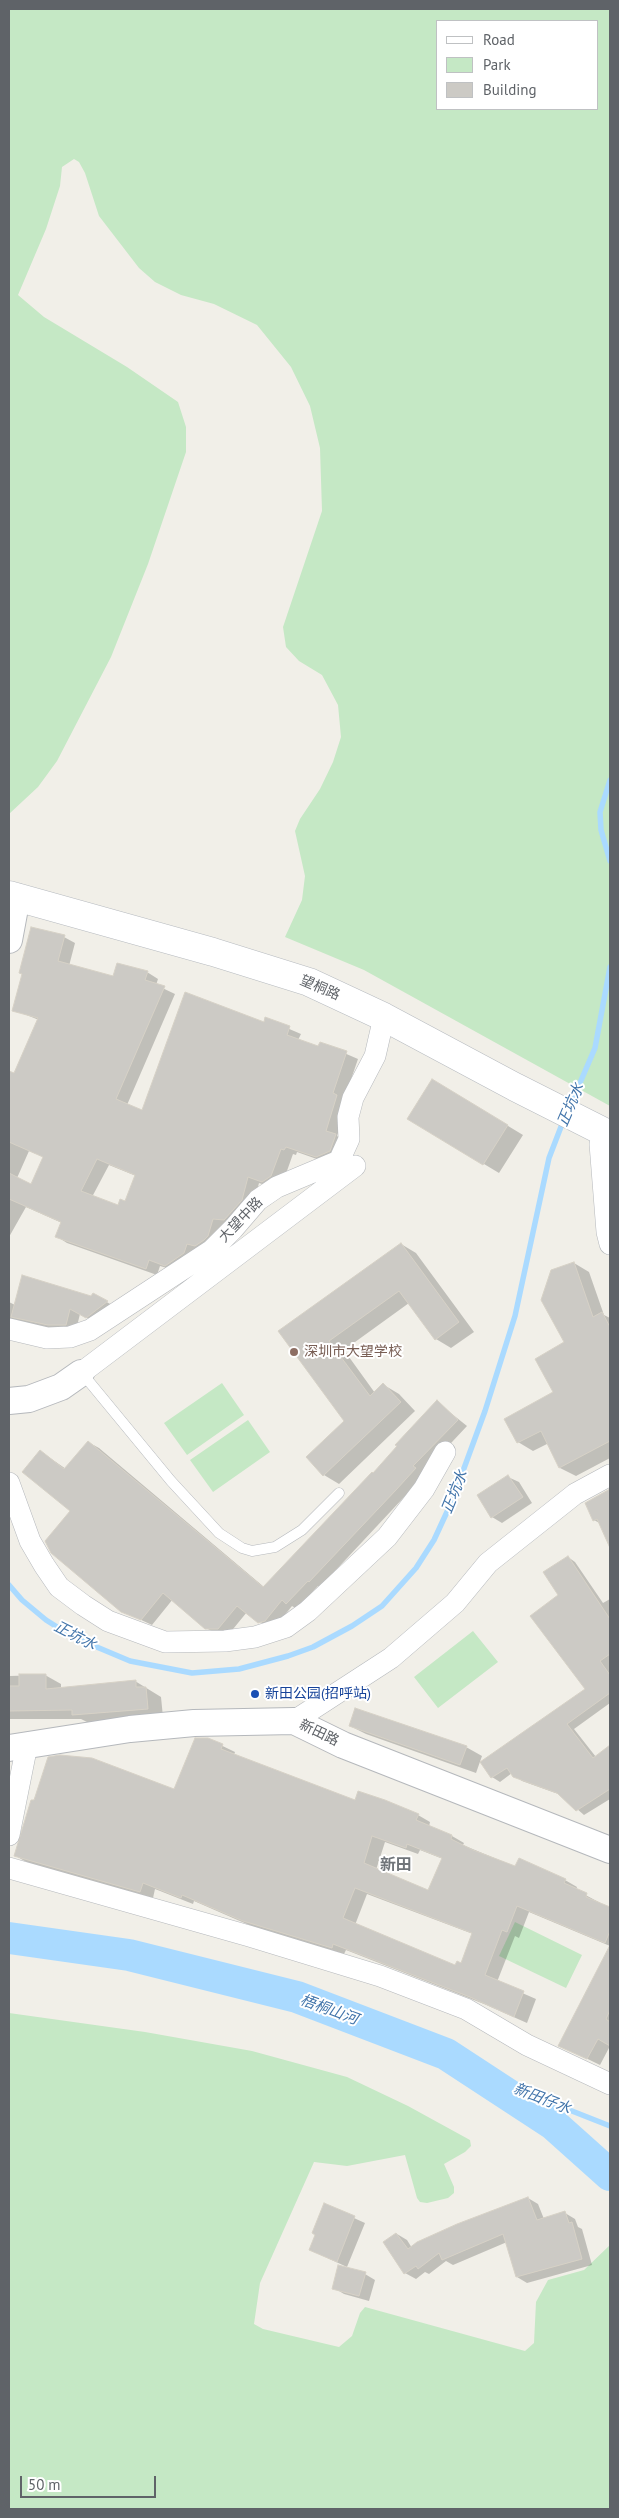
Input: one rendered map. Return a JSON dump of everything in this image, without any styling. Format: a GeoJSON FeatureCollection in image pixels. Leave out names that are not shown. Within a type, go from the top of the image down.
{"type":"FeatureCollection","features":[{"type":"Feature","properties":{"kind":"main road","name":"望桐路"},"geometry":{"type":"LineString","coordinates":[[13,896],[309,982],[384,1017],[602,1131]]}},
{"type":"Feature","properties":{"kind":"street"},"geometry":{"type":"LineString","coordinates":[[9,940],[13,896]]}},
{"type":"Feature","properties":{"kind":"street","name":"大望中路"},"geometry":{"type":"LineString","coordinates":[[9,1329],[47,1338],[70,1337],[90,1330],[212,1250],[265,1195],[277,1187],[339,1161],[349,1139],[348,1117],[353,1098],[375,1056],[384,1017]]}},
{"type":"Feature","properties":{"kind":"street"},"geometry":{"type":"LineString","coordinates":[[602,1131],[600,1144],[607,1232],[610,1244]]}},
{"type":"Feature","properties":{"kind":"street"},"geometry":{"type":"LineString","coordinates":[[9,1401],[29,1400],[61,1387],[355,1166]]}},
{"type":"Feature","properties":{"kind":"street"},"geometry":{"type":"LineString","coordinates":[[9,1484],[30,1541],[44,1565],[59,1587],[83,1605],[108,1621],[165,1642],[225,1641],[255,1637],[286,1627],[308,1611],[387,1536],[424,1489],[445,1452]]}},
{"type":"Feature","properties":{"kind":"street"},"geometry":{"type":"LineString","coordinates":[[294,1721],[391,1658],[455,1603],[488,1563],[575,1494],[610,1475]]}},
{"type":"Feature","properties":{"kind":"street","name":"新田路"},"geometry":{"type":"LineString","coordinates":[[18,1747],[130,1730],[194,1723],[294,1721],[344,1745],[610,1850]]}},
{"type":"Feature","properties":{"kind":"street"},"geometry":{"type":"LineString","coordinates":[[9,1835],[18,1747]]}},
{"type":"Feature","properties":{"kind":"street"},"geometry":{"type":"LineString","coordinates":[[9,1868],[249,1936],[380,1976],[466,2009],[527,2045],[610,2084]]}},
{"type":"Feature","properties":{"kind":"lane"},"geometry":{"type":"LineString","coordinates":[[81,1372],[171,1481],[219,1533],[242,1548],[252,1551],[275,1547],[302,1530],[339,1493]]}},
{"type":"Feature","properties":{"kind":"green space"},"geometry":{"type":"Polygon","coordinates":[[[9,9],[610,9],[610,1106],[364,970],[285,937],[302,900],[305,876],[295,831],[300,819],[320,789],[333,762],[341,737],[338,705],[322,675],[299,661],[286,647],[283,627],[322,511],[320,448],[310,406],[291,367],[257,325],[214,304],[181,295],[155,282],[139,268],[99,216],[85,173],[79,162],[74,159],[62,167],[60,186],[46,229],[18,295],[44,317],[127,367],[178,402],[186,427],[186,452],[148,564],[111,657],[57,761],[38,787],[9,814],[9,9]]]}},
{"type":"Feature","properties":{"kind":"green space"},"geometry":{"type":"Polygon","coordinates":[[[222,1383],[244,1415],[187,1455],[164,1423],[222,1383]]]}},
{"type":"Feature","properties":{"kind":"green space"},"geometry":{"type":"Polygon","coordinates":[[[248,1420],[270,1452],[213,1492],[190,1460],[248,1420]]]}},
{"type":"Feature","properties":{"kind":"green space"},"geometry":{"type":"Polygon","coordinates":[[[473,1631],[498,1662],[438,1708],[414,1677],[473,1631]]]}},
{"type":"Feature","properties":{"kind":"green space"},"geometry":{"type":"Polygon","coordinates":[[[515,1922],[582,1955],[566,1988],[499,1956],[515,1922]]]}},
{"type":"Feature","properties":{"kind":"green space"},"geometry":{"type":"Polygon","coordinates":[[[9,2013],[145,2032],[252,2051],[347,2077],[408,2106],[470,2140],[471,2146],[465,2152],[444,2164],[454,2187],[454,2193],[448,2198],[427,2203],[420,2202],[417,2198],[405,2155],[347,2166],[314,2162],[260,2283],[254,2324],[263,2329],[339,2347],[352,2336],[360,2313],[365,2307],[525,2351],[534,2343],[536,2302],[548,2280],[584,2270],[610,2245],[610,2509],[9,2509],[9,2013]]]}},
{"type":"Feature","properties":{"kind":"building"},"geometry":{"type":"Polygon","coordinates":[[[31,927],[65,935],[58,961],[113,976],[117,963],[148,971],[145,980],[165,986],[116,1099],[142,1110],[185,992],[264,1022],[265,1017],[290,1026],[287,1035],[318,1046],[320,1042],[347,1051],[333,1093],[337,1095],[326,1131],[336,1134],[330,1151],[316,1157],[286,1147],[284,1150],[281,1149],[271,1176],[262,1182],[248,1177],[242,1200],[224,1220],[213,1219],[208,1236],[204,1240],[195,1246],[187,1244],[184,1253],[165,1266],[149,1260],[146,1269],[55,1237],[61,1222],[9,1199],[9,1173],[31,1184],[43,1157],[9,1142],[9,1071],[14,1073],[38,1018],[12,1011],[22,974],[19,973],[31,927]],[[97,1159],[81,1191],[118,1205],[120,1199],[125,1201],[135,1175],[97,1159]]]}},
{"type":"Feature","properties":{"kind":"building"},"geometry":{"type":"Polygon","coordinates":[[[432,1079],[508,1125],[483,1165],[407,1119],[432,1079]]]}},
{"type":"Feature","properties":{"kind":"building"},"geometry":{"type":"Polygon","coordinates":[[[401,1243],[459,1322],[435,1340],[399,1291],[329,1341],[370,1396],[383,1383],[401,1402],[323,1476],[306,1457],[344,1421],[278,1331],[401,1243]]]}},
{"type":"Feature","properties":{"kind":"building"},"geometry":{"type":"Polygon","coordinates":[[[574,1262],[593,1317],[602,1312],[610,1327],[610,1441],[559,1468],[541,1431],[517,1443],[504,1419],[553,1392],[535,1359],[564,1342],[541,1300],[551,1270],[574,1262]]]}},
{"type":"Feature","properties":{"kind":"building"},"geometry":{"type":"Polygon","coordinates":[[[22,1275],[91,1296],[93,1293],[108,1301],[86,1318],[70,1309],[66,1325],[48,1325],[11,1317],[22,1275]]]}},
{"type":"Feature","properties":{"kind":"building"},"geometry":{"type":"Polygon","coordinates":[[[437,1400],[458,1420],[413,1466],[416,1468],[309,1582],[286,1604],[282,1600],[265,1621],[258,1623],[237,1606],[218,1629],[205,1629],[163,1593],[141,1620],[121,1612],[51,1553],[45,1541],[70,1511],[22,1472],[40,1450],[64,1469],[88,1441],[263,1587],[373,1473],[397,1446],[395,1445],[437,1400]]]}},
{"type":"Feature","properties":{"kind":"building"},"geometry":{"type":"Polygon","coordinates":[[[508,1475],[523,1497],[491,1518],[477,1495],[508,1475]]]}},
{"type":"Feature","properties":{"kind":"building"},"geometry":{"type":"Polygon","coordinates":[[[610,1489],[610,1548],[597,1519],[593,1521],[585,1503],[610,1489]]]}},
{"type":"Feature","properties":{"kind":"building"},"geometry":{"type":"Polygon","coordinates":[[[568,1556],[610,1619],[610,1654],[600,1661],[610,1675],[610,1693],[567,1724],[593,1758],[610,1745],[610,1789],[576,1811],[557,1793],[513,1777],[507,1768],[491,1778],[480,1762],[585,1689],[530,1616],[558,1595],[543,1572],[568,1556]]]}},
{"type":"Feature","properties":{"kind":"building"},"geometry":{"type":"Polygon","coordinates":[[[19,1674],[46,1674],[46,1689],[136,1680],[136,1687],[146,1687],[148,1709],[72,1715],[72,1710],[9,1711],[9,1686],[19,1686],[19,1674]]]}},
{"type":"Feature","properties":{"kind":"building"},"geometry":{"type":"Polygon","coordinates":[[[355,1708],[467,1746],[460,1765],[349,1726],[355,1708]]]}},
{"type":"Feature","properties":{"kind":"building"},"geometry":{"type":"Polygon","coordinates":[[[195,1738],[208,1738],[223,1744],[221,1749],[355,1800],[358,1791],[385,1800],[419,1814],[416,1820],[452,1835],[451,1839],[473,1850],[515,1866],[519,1858],[566,1879],[564,1883],[587,1893],[586,1897],[610,1907],[610,1931],[605,1943],[517,1906],[507,1932],[502,1930],[485,1975],[524,1991],[514,2017],[470,1997],[333,1944],[332,1948],[243,1921],[182,1895],[181,1898],[143,1883],[140,1892],[14,1856],[31,1800],[34,1800],[48,1757],[60,1755],[92,1758],[174,1789],[195,1738]],[[372,1836],[364,1863],[428,1890],[442,1858],[407,1844],[406,1848],[372,1836]],[[355,1888],[343,1918],[455,1965],[457,1961],[461,1963],[472,1933],[355,1888]]]}},
{"type":"Feature","properties":{"kind":"building"},"geometry":{"type":"Polygon","coordinates":[[[610,1945],[610,2010],[606,2019],[610,2022],[610,2046],[598,2039],[587,2059],[558,2046],[610,1945]]]}},
{"type":"Feature","properties":{"kind":"building"},"geometry":{"type":"Polygon","coordinates":[[[528,2197],[537,2220],[565,2211],[569,2223],[572,2222],[582,2259],[516,2277],[503,2234],[442,2260],[439,2253],[418,2269],[416,2266],[404,2274],[383,2242],[396,2233],[408,2249],[417,2242],[457,2224],[528,2197]]]}},
{"type":"Feature","properties":{"kind":"building"},"geometry":{"type":"Polygon","coordinates":[[[324,2203],[355,2216],[337,2262],[309,2250],[315,2235],[312,2233],[324,2203]]]}},
{"type":"Feature","properties":{"kind":"building"},"geometry":{"type":"Polygon","coordinates":[[[338,2265],[366,2272],[359,2296],[332,2289],[338,2265]]]}},
{"type":"Feature","properties":{"kind":"waterway","name":"正坑水"},"geometry":{"type":"LineString","coordinates":[[610,780],[600,812],[601,830],[610,861]]}},
{"type":"Feature","properties":{"kind":"waterway","name":"正坑水"},"geometry":{"type":"LineString","coordinates":[[570,1106],[595,1048],[610,967]]}},
{"type":"Feature","properties":{"kind":"waterway","name":"正坑水"},"geometry":{"type":"LineString","coordinates":[[9,1585],[22,1600],[46,1620],[73,1637],[130,1661],[192,1673],[239,1669],[288,1656],[313,1647],[352,1626],[382,1606],[416,1568],[434,1540],[452,1501],[485,1411],[515,1316],[549,1158],[564,1119]]}},
{"type":"Feature","properties":{"kind":"waterway","name":"梧桐山河"},"geometry":{"type":"LineString","coordinates":[[9,1938],[129,1955],[297,1997],[446,2054],[553,2124],[610,2175]]}},
{"type":"Feature","properties":{"kind":"waterway","name":"新田仔水"},"geometry":{"type":"LineString","coordinates":[[473,2072],[610,2126]]}},
{"type":"Feature","properties":{"kind":"place","name":"深圳市大望学校"},"geometry":{"type":"Point","coordinates":[294,1352]}},
{"type":"Feature","properties":{"kind":"place","name":"新田公园(招呼站)"},"geometry":{"type":"Point","coordinates":[255,1694]}},
{"type":"Feature","properties":{"kind":"district","name":"新田"},"geometry":{"type":"Point","coordinates":[396,1865]}}]}
